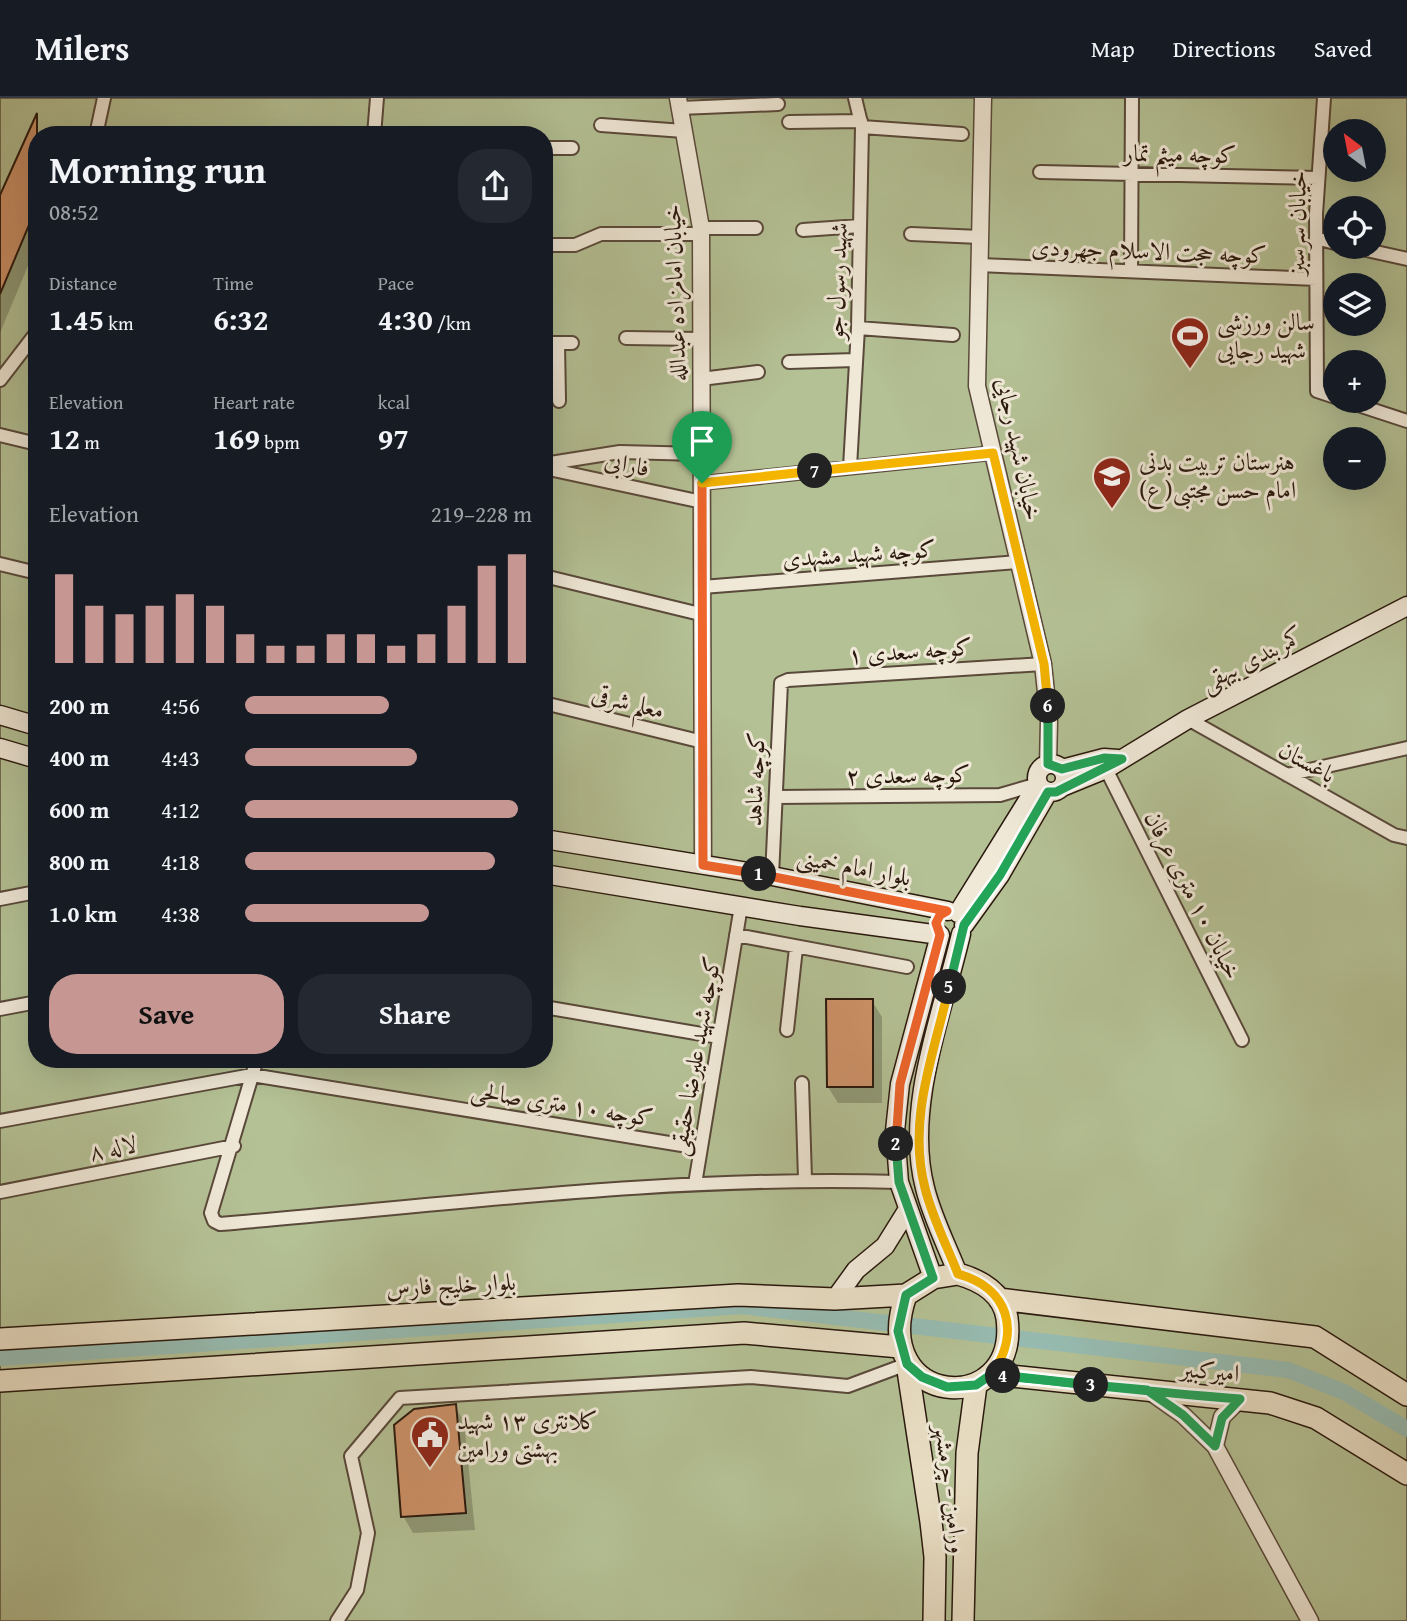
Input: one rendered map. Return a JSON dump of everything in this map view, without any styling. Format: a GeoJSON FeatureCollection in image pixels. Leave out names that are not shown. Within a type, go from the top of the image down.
{"type":"FeatureCollection","features":[{"type":"Feature","properties":{"kind":"main road","name":"کمربندی بیهقی"},"geometry":{"type":"LineString","coordinates":[[1049,788],[1106,769],[1188,719],[1407,606]]}},
{"type":"Feature","properties":{"kind":"main road"},"geometry":{"type":"LineString","coordinates":[[0,715],[28,723]]}},
{"type":"Feature","properties":{"kind":"main road"},"geometry":{"type":"LineString","coordinates":[[0,748],[28,756]]}},
{"type":"Feature","properties":{"kind":"main road","name":"کمربندی بیهقی"},"geometry":{"type":"LineString","coordinates":[[1055,766],[1104,758],[1122,759]]}},
{"type":"Feature","properties":{"kind":"main road"},"geometry":{"type":"LineString","coordinates":[[553,875],[953,939],[958,921],[1000,875],[1049,788],[1066,780],[1055,766],[1039,769],[1049,788]]}},
{"type":"Feature","properties":{"kind":"main road","name":"بلوار امام خمینی"},"geometry":{"type":"LineString","coordinates":[[553,840],[772,876],[958,921]]}},
{"type":"Feature","properties":{"kind":"main road"},"geometry":{"type":"LineString","coordinates":[[933,1278],[899,1182],[895,1130],[900,1084],[940,935],[936,928],[937,919],[958,921]]}},
{"type":"Feature","properties":{"kind":"main road"},"geometry":{"type":"LineString","coordinates":[[958,921],[923,1085],[919,1122],[925,1188],[958,1274]]}},
{"type":"Feature","properties":{"kind":"main road"},"geometry":{"type":"LineString","coordinates":[[835,1298],[856,1270],[885,1246],[908,1209]]}},
{"type":"Feature","properties":{"kind":"main road"},"geometry":{"type":"LineString","coordinates":[[902,1330],[936,1384],[960,1387],[984,1380],[1001,1361],[1007,1337],[1006,1314],[999,1298],[973,1278],[958,1274],[933,1278]]}},
{"type":"Feature","properties":{"kind":"main road"},"geometry":{"type":"LineString","coordinates":[[902,1330],[933,1278]]}},
{"type":"Feature","properties":{"kind":"main road","name":"بلوار خلیج فارس"},"geometry":{"type":"LineString","coordinates":[[0,1339],[738,1295],[835,1298],[902,1330]]}},
{"type":"Feature","properties":{"kind":"main road","name":"امیرکبیر"},"geometry":{"type":"LineString","coordinates":[[999,1298],[1315,1337],[1407,1395]]}},
{"type":"Feature","properties":{"kind":"main road"},"geometry":{"type":"LineString","coordinates":[[0,1381],[744,1333],[902,1330]]}},
{"type":"Feature","properties":{"kind":"main road","name":"ورامین - چرمشهر"},"geometry":{"type":"LineString","coordinates":[[902,1330],[934,1545],[934,1621]]}},
{"type":"Feature","properties":{"kind":"main road","name":"امیرکبیر"},"geometry":{"type":"LineString","coordinates":[[984,1380],[1147,1390],[1270,1403],[1316,1418],[1407,1474]]}},
{"type":"Feature","properties":{"kind":"main road","name":"ورامین - چرمشهر"},"geometry":{"type":"LineString","coordinates":[[963,1621],[967,1453],[984,1380]]}},
{"type":"Feature","properties":{"kind":"street"},"geometry":{"type":"LineString","coordinates":[[98,126],[104,98]]}},
{"type":"Feature","properties":{"kind":"street"},"geometry":{"type":"LineString","coordinates":[[375,126],[377,98]]}},
{"type":"Feature","properties":{"kind":"street","name":"شهید رسول جو"},"geometry":{"type":"LineString","coordinates":[[850,467],[858,328],[862,124],[855,98]]}},
{"type":"Feature","properties":{"kind":"street","name":"خیابان شهید رجایی"},"geometry":{"type":"LineString","coordinates":[[983,98],[977,386],[1044,664],[1055,766]]}},
{"type":"Feature","properties":{"kind":"street"},"geometry":{"type":"LineString","coordinates":[[1130,271],[1132,98]]}},
{"type":"Feature","properties":{"kind":"street","name":"خیابان سرسبز"},"geometry":{"type":"LineString","coordinates":[[1323,98],[1316,238],[1317,391],[1323,393]]}},
{"type":"Feature","properties":{"kind":"street"},"geometry":{"type":"LineString","coordinates":[[679,103],[778,104]]}},
{"type":"Feature","properties":{"kind":"street","name":"خیابان امامزاده عبدالله"},"geometry":{"type":"LineString","coordinates":[[679,103],[701,231],[700,614],[703,865]]}},
{"type":"Feature","properties":{"kind":"street"},"geometry":{"type":"LineString","coordinates":[[789,122],[862,124],[962,134]]}},
{"type":"Feature","properties":{"kind":"street"},"geometry":{"type":"LineString","coordinates":[[601,125],[684,131]]}},
{"type":"Feature","properties":{"kind":"street"},"geometry":{"type":"LineString","coordinates":[[553,148],[572,148]]}},
{"type":"Feature","properties":{"kind":"street","name":"کوچه میثم تمار"},"geometry":{"type":"LineString","coordinates":[[1041,172],[1318,178]]}},
{"type":"Feature","properties":{"kind":"street"},"geometry":{"type":"LineString","coordinates":[[803,230],[860,226]]}},
{"type":"Feature","properties":{"kind":"street"},"geometry":{"type":"LineString","coordinates":[[553,244],[584,242],[601,234],[756,228]]}},
{"type":"Feature","properties":{"kind":"street"},"geometry":{"type":"LineString","coordinates":[[911,234],[980,236]]}},
{"type":"Feature","properties":{"kind":"street"},"geometry":{"type":"LineString","coordinates":[[1316,238],[1323,240]]}},
{"type":"Feature","properties":{"kind":"street"},"geometry":{"type":"LineString","coordinates":[[1386,254],[1407,259]]}},
{"type":"Feature","properties":{"kind":"street","name":"کوچه حجت الاسلام جهرودی"},"geometry":{"type":"LineString","coordinates":[[979,265],[1316,279]]}},
{"type":"Feature","properties":{"kind":"street"},"geometry":{"type":"LineString","coordinates":[[858,328],[953,335]]}},
{"type":"Feature","properties":{"kind":"street"},"geometry":{"type":"LineString","coordinates":[[626,338],[701,339]]}},
{"type":"Feature","properties":{"kind":"street"},"geometry":{"type":"LineString","coordinates":[[553,343],[572,343]]}},
{"type":"Feature","properties":{"kind":"street"},"geometry":{"type":"LineString","coordinates":[[558,343],[559,401]]}},
{"type":"Feature","properties":{"kind":"street"},"geometry":{"type":"LineString","coordinates":[[0,380],[28,344]]}},
{"type":"Feature","properties":{"kind":"street"},"geometry":{"type":"LineString","coordinates":[[789,362],[855,360]]}},
{"type":"Feature","properties":{"kind":"street"},"geometry":{"type":"LineString","coordinates":[[701,379],[758,372]]}},
{"type":"Feature","properties":{"kind":"street"},"geometry":{"type":"LineString","coordinates":[[1383,413],[1407,421]]}},
{"type":"Feature","properties":{"kind":"street"},"geometry":{"type":"LineString","coordinates":[[0,435],[28,442]]}},
{"type":"Feature","properties":{"kind":"street","name":"فارابی"},"geometry":{"type":"LineString","coordinates":[[553,464],[620,452],[701,454]]}},
{"type":"Feature","properties":{"kind":"street"},"geometry":{"type":"LineString","coordinates":[[702,483],[993,453]]}},
{"type":"Feature","properties":{"kind":"street","name":"فارابی"},"geometry":{"type":"LineString","coordinates":[[553,468],[702,502]]}},
{"type":"Feature","properties":{"kind":"street","name":"کوچه شهید مشهدی"},"geometry":{"type":"LineString","coordinates":[[702,587],[1019,562]]}},
{"type":"Feature","properties":{"kind":"street"},"geometry":{"type":"LineString","coordinates":[[0,564],[28,571]]}},
{"type":"Feature","properties":{"kind":"street"},"geometry":{"type":"LineString","coordinates":[[553,578],[700,614]]}},
{"type":"Feature","properties":{"kind":"street","name":"کوچه سعدی ۱"},"geometry":{"type":"LineString","coordinates":[[781,683],[788,680],[1044,664]]}},
{"type":"Feature","properties":{"kind":"street","name":"کوچه شاهد"},"geometry":{"type":"LineString","coordinates":[[772,876],[781,683]]}},
{"type":"Feature","properties":{"kind":"street","name":"معلم شرقی"},"geometry":{"type":"LineString","coordinates":[[553,705],[703,742]]}},
{"type":"Feature","properties":{"kind":"street","name":"باغستان"},"geometry":{"type":"LineString","coordinates":[[1188,719],[1287,775],[1403,835]]}},
{"type":"Feature","properties":{"kind":"street"},"geometry":{"type":"LineString","coordinates":[[1287,775],[1407,748]]}},
{"type":"Feature","properties":{"kind":"street","name":"خیابان ۱۰ متری عرفان"},"geometry":{"type":"LineString","coordinates":[[1106,769],[1242,1040]]}},
{"type":"Feature","properties":{"kind":"street","name":"کوچه سعدی ۲"},"geometry":{"type":"LineString","coordinates":[[776,797],[1000,795],[1049,788]]}},
{"type":"Feature","properties":{"kind":"street"},"geometry":{"type":"LineString","coordinates":[[0,899],[28,894]]}},
{"type":"Feature","properties":{"kind":"street","name":"کوچه شهید علیرضا حقیقی"},"geometry":{"type":"LineString","coordinates":[[695,1184],[741,906]]}},
{"type":"Feature","properties":{"kind":"street"},"geometry":{"type":"LineString","coordinates":[[736,935],[907,967]]}},
{"type":"Feature","properties":{"kind":"street"},"geometry":{"type":"LineString","coordinates":[[787,1031],[796,948]]}},
{"type":"Feature","properties":{"kind":"street"},"geometry":{"type":"LineString","coordinates":[[0,1009],[28,1004]]}},
{"type":"Feature","properties":{"kind":"street"},"geometry":{"type":"LineString","coordinates":[[553,1009],[719,1037]]}},
{"type":"Feature","properties":{"kind":"street"},"geometry":{"type":"LineString","coordinates":[[254,1068],[234,1146],[211,1213],[214,1221],[220,1224],[695,1184],[805,1179],[899,1182]]}},
{"type":"Feature","properties":{"kind":"street","name":"کوچه ۱۰ متری صالحی"},"geometry":{"type":"LineString","coordinates":[[0,1122],[252,1075],[700,1148]]}},
{"type":"Feature","properties":{"kind":"street"},"geometry":{"type":"LineString","coordinates":[[802,1083],[805,1179]]}},
{"type":"Feature","properties":{"kind":"street","name":"لاله ۸"},"geometry":{"type":"LineString","coordinates":[[0,1192],[234,1146]]}},
{"type":"Feature","properties":{"kind":"street"},"geometry":{"type":"LineString","coordinates":[[337,1621],[357,1590],[368,1533],[351,1455],[400,1398],[751,1377],[848,1386],[902,1330]]}},
{"type":"Feature","properties":{"kind":"street"},"geometry":{"type":"LineString","coordinates":[[1147,1390],[1183,1415],[1215,1446],[1310,1621]]}},
{"type":"Feature","properties":{"kind":"street"},"geometry":{"type":"LineString","coordinates":[[1215,1446],[1222,1418],[1240,1399]]}},
{"type":"Feature","properties":{"kind":"green space"},"geometry":{"type":"Polygon","coordinates":[[[0,98],[1407,98],[1407,1621],[0,1621],[0,98]]]}},
{"type":"Feature","properties":{"kind":"building"},"geometry":{"type":"Polygon","coordinates":[[[37,113],[37,126],[31,126],[37,113]]]}},
{"type":"Feature","properties":{"kind":"building"},"geometry":{"type":"Polygon","coordinates":[[[28,133],[28,227],[0,294],[0,195],[28,133]]]}},
{"type":"Feature","properties":{"kind":"building"},"geometry":{"type":"Polygon","coordinates":[[[826,999],[873,999],[873,1087],[827,1087],[826,999]]]}},
{"type":"Feature","properties":{"kind":"building","name":"کلانتری ۱۳ شهید بهشتی ورامین"},"geometry":{"type":"Polygon","coordinates":[[[456,1404],[466,1513],[401,1517],[394,1425],[414,1409],[456,1404]]]}},
{"type":"Feature","properties":{"kind":"waterway"},"geometry":{"type":"LineString","coordinates":[[0,1358],[742,1306],[1288,1370],[1344,1392],[1407,1429]]}},
{"type":"Feature","properties":{"kind":"place","name":"سالن ورزشی شهید رجایی"},"geometry":{"type":"Point","coordinates":[1190,370]}},
{"type":"Feature","properties":{"kind":"place","name":"هنرستان تربیت بدنی امام حسن مجتبی( ع)"},"geometry":{"type":"Point","coordinates":[1112,510]}},
{"type":"Feature","properties":{"kind":"place","name":"کلانتری ۱۳ شهید بهشتی ورامین"},"geometry":{"type":"Point","coordinates":[430,1469]}},
{"type":"Feature","properties":{"kind":"route"},"geometry":{"type":"LineString","coordinates":[[702,483],[700,614],[703,865],[947,911],[940,915],[936,923],[940,935],[928,990],[900,1084],[895,1130],[899,1182],[933,1278],[918,1284],[906,1295],[900,1313],[900,1347],[907,1364],[922,1377],[947,1387],[976,1385],[992,1374],[1147,1390],[1183,1415],[1215,1446],[1217,1428],[1222,1418],[1240,1399],[992,1374],[1001,1361],[1006,1345],[1006,1314],[999,1298],[988,1287],[973,1278],[958,1274],[925,1188],[919,1122],[923,1085],[964,925],[1000,875],[1048,792],[1056,792],[1122,759],[1104,758],[1062,769],[1056,764],[1048,764],[1049,721],[1044,664],[993,453],[702,483]]}}]}
